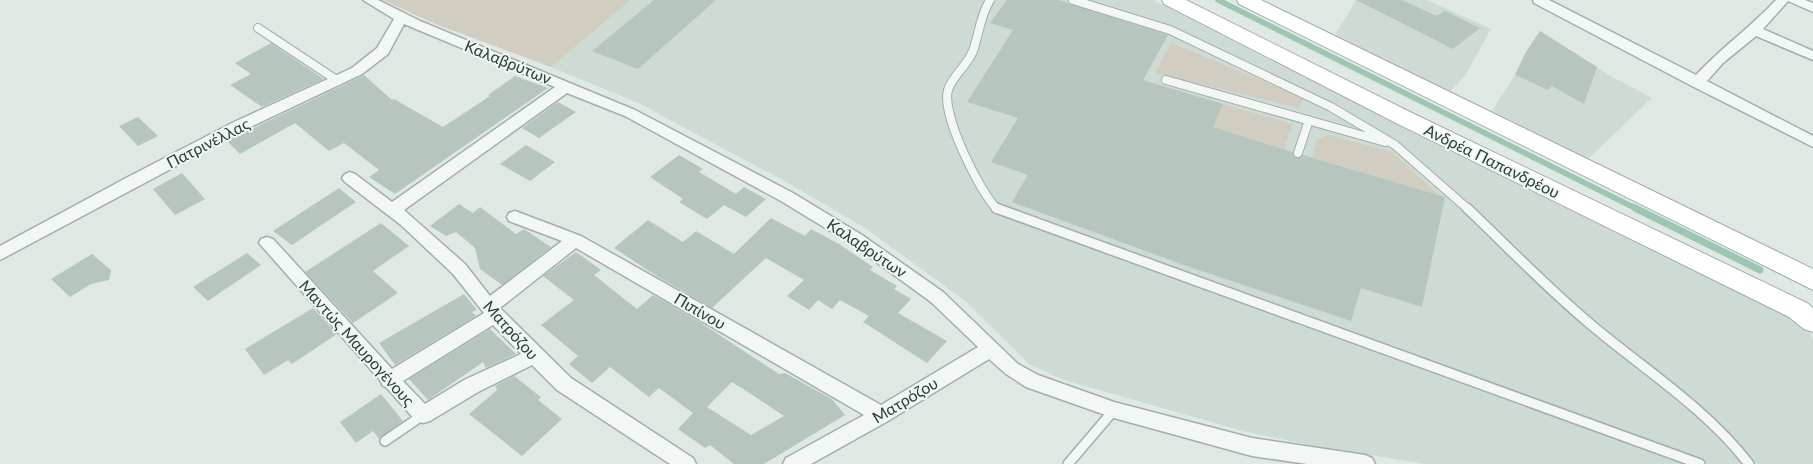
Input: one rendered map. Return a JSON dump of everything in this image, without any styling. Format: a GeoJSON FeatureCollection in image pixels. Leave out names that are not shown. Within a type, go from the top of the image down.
{"type":"FeatureCollection","features":[{"type":"Feature","properties":{"kind":"main road","name":"Ανδρέα Παπανδρέου"},"geometry":{"type":"LineString","coordinates":[[1171,0],[1404,118],[1798,310],[1813,322]]}},
{"type":"Feature","properties":{"kind":"main road"},"geometry":{"type":"LineString","coordinates":[[1246,0],[1813,280]]}},
{"type":"Feature","properties":{"kind":"main road"},"geometry":{"type":"LineString","coordinates":[[1752,288],[1771,291],[1786,289],[1790,285],[1791,280],[1785,269],[1771,258]]}},
{"type":"Feature","properties":{"kind":"street","name":"Καλαβρύτων"},"geometry":{"type":"LineString","coordinates":[[369,0],[402,18],[639,117],[772,188],[826,220],[898,267],[937,297],[1012,369],[1032,381],[1114,410],[1252,447],[1364,464]]}},
{"type":"Feature","properties":{"kind":"street"},"geometry":{"type":"LineString","coordinates":[[1539,0],[1813,142]]}},
{"type":"Feature","properties":{"kind":"street"},"geometry":{"type":"LineString","coordinates":[[1697,83],[1718,60],[1754,30],[1783,0]]}},
{"type":"Feature","properties":{"kind":"street"},"geometry":{"type":"LineString","coordinates":[[1794,0],[1813,8]]}},
{"type":"Feature","properties":{"kind":"street","name":"Πατρινέλλας"},"geometry":{"type":"LineString","coordinates":[[0,254],[131,182],[239,126],[357,71],[378,56],[402,18]]}},
{"type":"Feature","properties":{"kind":"street"},"geometry":{"type":"LineString","coordinates":[[1754,30],[1813,56]]}},
{"type":"Feature","properties":{"kind":"street"},"geometry":{"type":"LineString","coordinates":[[392,210],[567,86]]}},
{"type":"Feature","properties":{"kind":"street","name":"Ματρόζου"},"geometry":{"type":"LineString","coordinates":[[350,178],[426,238],[459,269],[492,311],[534,356],[564,384],[677,462]]}},
{"type":"Feature","properties":{"kind":"street","name":"Πιπίνου"},"geometry":{"type":"LineString","coordinates":[[515,217],[575,240],[881,415]]}},
{"type":"Feature","properties":{"kind":"street"},"geometry":{"type":"LineString","coordinates":[[389,380],[492,311],[575,240]]}},
{"type":"Feature","properties":{"kind":"street","name":"Μαντώς Μαυρογένους"},"geometry":{"type":"LineString","coordinates":[[267,244],[389,380],[423,415],[471,386],[534,356]]}},
{"type":"Feature","properties":{"kind":"street","name":"Ματρόζου"},"geometry":{"type":"LineString","coordinates":[[793,464],[881,415],[990,349]]}},
{"type":"Feature","properties":{"kind":"lane"},"geometry":{"type":"LineString","coordinates":[[990,0],[983,11],[969,60],[948,89],[947,98],[949,111],[982,192],[998,210],[1700,464]]}},
{"type":"Feature","properties":{"kind":"lane"},"geometry":{"type":"LineString","coordinates":[[1073,0],[1164,27],[1331,107],[1395,145],[1448,190],[1587,322],[1712,423],[1736,446],[1749,464]]}},
{"type":"Feature","properties":{"kind":"lane"},"geometry":{"type":"LineString","coordinates":[[258,28],[338,81]]}},
{"type":"Feature","properties":{"kind":"lane"},"geometry":{"type":"LineString","coordinates":[[1166,80],[1395,145]]}},
{"type":"Feature","properties":{"kind":"lane"},"geometry":{"type":"LineString","coordinates":[[1298,153],[1309,120]]}},
{"type":"Feature","properties":{"kind":"lane"},"geometry":{"type":"LineString","coordinates":[[1068,464],[1114,410]]}},
{"type":"Feature","properties":{"kind":"lane"},"geometry":{"type":"LineString","coordinates":[[385,441],[423,415]]}},
{"type":"Feature","properties":{"kind":"shaded area"},"geometry":{"type":"Polygon","coordinates":[[[383,0],[631,0],[551,67],[435,24],[383,0]]]}},
{"type":"Feature","properties":{"kind":"shaded area"},"geometry":{"type":"Polygon","coordinates":[[[631,0],[1153,0],[1455,154],[1591,217],[1794,318],[1809,331],[1813,339],[1813,464],[1426,464],[1314,446],[1243,431],[1064,380],[1029,364],[964,300],[865,228],[790,184],[640,104],[551,67],[631,0]]]}},
{"type":"Feature","properties":{"kind":"shaded area"},"geometry":{"type":"Polygon","coordinates":[[[1356,0],[1427,0],[1491,29],[1464,77],[1450,92],[1335,35],[1356,0]]]}},
{"type":"Feature","properties":{"kind":"shaded area"},"geometry":{"type":"Polygon","coordinates":[[[1540,31],[1607,74],[1652,98],[1588,159],[1492,111],[1540,31]]]}},
{"type":"Feature","properties":{"kind":"shaded area"},"geometry":{"type":"Polygon","coordinates":[[[1171,43],[1304,98],[1299,108],[1155,73],[1171,43]]]}},
{"type":"Feature","properties":{"kind":"shaded area"},"geometry":{"type":"Polygon","coordinates":[[[1223,104],[1292,124],[1284,149],[1213,127],[1223,104]]]}},
{"type":"Feature","properties":{"kind":"shaded area"},"geometry":{"type":"Polygon","coordinates":[[[1328,135],[1392,152],[1440,196],[1312,157],[1317,139],[1328,135]]]}},
{"type":"Feature","properties":{"kind":"building"},"geometry":{"type":"Polygon","coordinates":[[[654,0],[716,0],[638,69],[592,51],[654,0]]]}},
{"type":"Feature","properties":{"kind":"building"},"geometry":{"type":"Polygon","coordinates":[[[1007,0],[1058,0],[1168,35],[1143,80],[1223,104],[1213,127],[1293,152],[1297,158],[1303,155],[1445,197],[1422,307],[1361,288],[1351,321],[1181,264],[1012,202],[1028,175],[991,162],[1018,118],[967,102],[1013,30],[990,23],[1007,0]]]}},
{"type":"Feature","properties":{"kind":"building"},"geometry":{"type":"Polygon","coordinates":[[[1356,0],[1402,0],[1436,16],[1445,11],[1480,28],[1453,49],[1356,0]]]}},
{"type":"Feature","properties":{"kind":"building"},"geometry":{"type":"Polygon","coordinates":[[[1540,31],[1597,67],[1584,104],[1552,86],[1548,90],[1515,75],[1526,52],[1540,31]]]}},
{"type":"Feature","properties":{"kind":"building"},"geometry":{"type":"Polygon","coordinates":[[[271,43],[324,79],[262,107],[230,85],[251,74],[235,63],[271,43]]]}},
{"type":"Feature","properties":{"kind":"building"},"geometry":{"type":"Polygon","coordinates":[[[364,75],[392,100],[394,99],[443,127],[490,96],[488,95],[515,76],[548,88],[395,194],[369,177],[379,170],[344,143],[329,151],[295,123],[240,154],[227,141],[364,75]]]}},
{"type":"Feature","properties":{"kind":"building"},"geometry":{"type":"Polygon","coordinates":[[[558,102],[576,112],[539,138],[522,128],[558,102]]]}},
{"type":"Feature","properties":{"kind":"building"},"geometry":{"type":"Polygon","coordinates":[[[138,117],[158,136],[138,146],[119,126],[138,117]]]}},
{"type":"Feature","properties":{"kind":"building"},"geometry":{"type":"Polygon","coordinates":[[[526,145],[555,162],[530,181],[500,164],[526,145]]]}},
{"type":"Feature","properties":{"kind":"building"},"geometry":{"type":"Polygon","coordinates":[[[679,155],[703,169],[699,172],[736,194],[744,187],[766,199],[746,217],[724,205],[707,219],[679,202],[683,199],[650,177],[679,155]]]}},
{"type":"Feature","properties":{"kind":"building"},"geometry":{"type":"Polygon","coordinates":[[[182,173],[205,199],[175,215],[153,189],[182,173]]]}},
{"type":"Feature","properties":{"kind":"building"},"geometry":{"type":"Polygon","coordinates":[[[339,188],[356,202],[292,245],[273,231],[339,188]]]}},
{"type":"Feature","properties":{"kind":"building"},"geometry":{"type":"Polygon","coordinates":[[[459,204],[473,213],[480,207],[516,234],[524,229],[551,247],[502,285],[480,269],[475,248],[456,232],[446,236],[430,226],[459,204]]]}},
{"type":"Feature","properties":{"kind":"building"},"geometry":{"type":"Polygon","coordinates":[[[771,218],[805,236],[811,229],[839,244],[873,267],[870,270],[897,286],[894,289],[911,299],[898,313],[947,341],[927,363],[863,322],[869,316],[840,300],[832,309],[818,300],[809,310],[787,296],[804,280],[766,258],[712,308],[655,275],[614,248],[648,220],[683,242],[696,231],[734,254],[771,218]]]}},
{"type":"Feature","properties":{"kind":"building"},"geometry":{"type":"Polygon","coordinates":[[[381,223],[409,246],[373,271],[398,293],[353,323],[305,272],[381,223]]]}},
{"type":"Feature","properties":{"kind":"building"},"geometry":{"type":"Polygon","coordinates":[[[576,252],[601,270],[594,275],[637,309],[653,295],[698,321],[779,374],[785,373],[832,399],[845,415],[764,464],[734,464],[710,445],[705,448],[678,429],[693,413],[659,388],[649,397],[610,367],[592,383],[569,364],[578,356],[541,325],[574,300],[543,276],[576,252]],[[732,382],[707,407],[751,435],[784,416],[732,382]]]}},
{"type":"Feature","properties":{"kind":"building"},"geometry":{"type":"Polygon","coordinates":[[[247,253],[261,265],[208,301],[193,287],[247,253]]]}},
{"type":"Feature","properties":{"kind":"building"},"geometry":{"type":"Polygon","coordinates":[[[92,254],[111,270],[109,280],[91,284],[70,297],[51,279],[92,254]]]}},
{"type":"Feature","properties":{"kind":"building"},"geometry":{"type":"Polygon","coordinates":[[[464,294],[477,310],[472,312],[476,316],[395,365],[379,343],[464,294]]]}},
{"type":"Feature","properties":{"kind":"building"},"geometry":{"type":"Polygon","coordinates":[[[313,308],[337,334],[292,364],[288,360],[264,375],[245,349],[313,308]]]}},
{"type":"Feature","properties":{"kind":"building"},"geometry":{"type":"Polygon","coordinates":[[[490,329],[516,354],[486,368],[483,362],[428,400],[409,379],[490,329]]]}},
{"type":"Feature","properties":{"kind":"building"},"geometry":{"type":"Polygon","coordinates":[[[514,376],[541,397],[538,400],[562,419],[522,456],[469,414],[497,390],[495,386],[514,376]]]}},
{"type":"Feature","properties":{"kind":"building"},"geometry":{"type":"Polygon","coordinates":[[[381,394],[403,421],[379,439],[373,431],[356,443],[340,422],[381,394]]]}},
{"type":"Feature","properties":{"kind":"waterway"},"geometry":{"type":"LineString","coordinates":[[1218,0],[1637,209]]}},
{"type":"Feature","properties":{"kind":"waterway"},"geometry":{"type":"LineString","coordinates":[[1635,208],[1760,270]]}}]}
